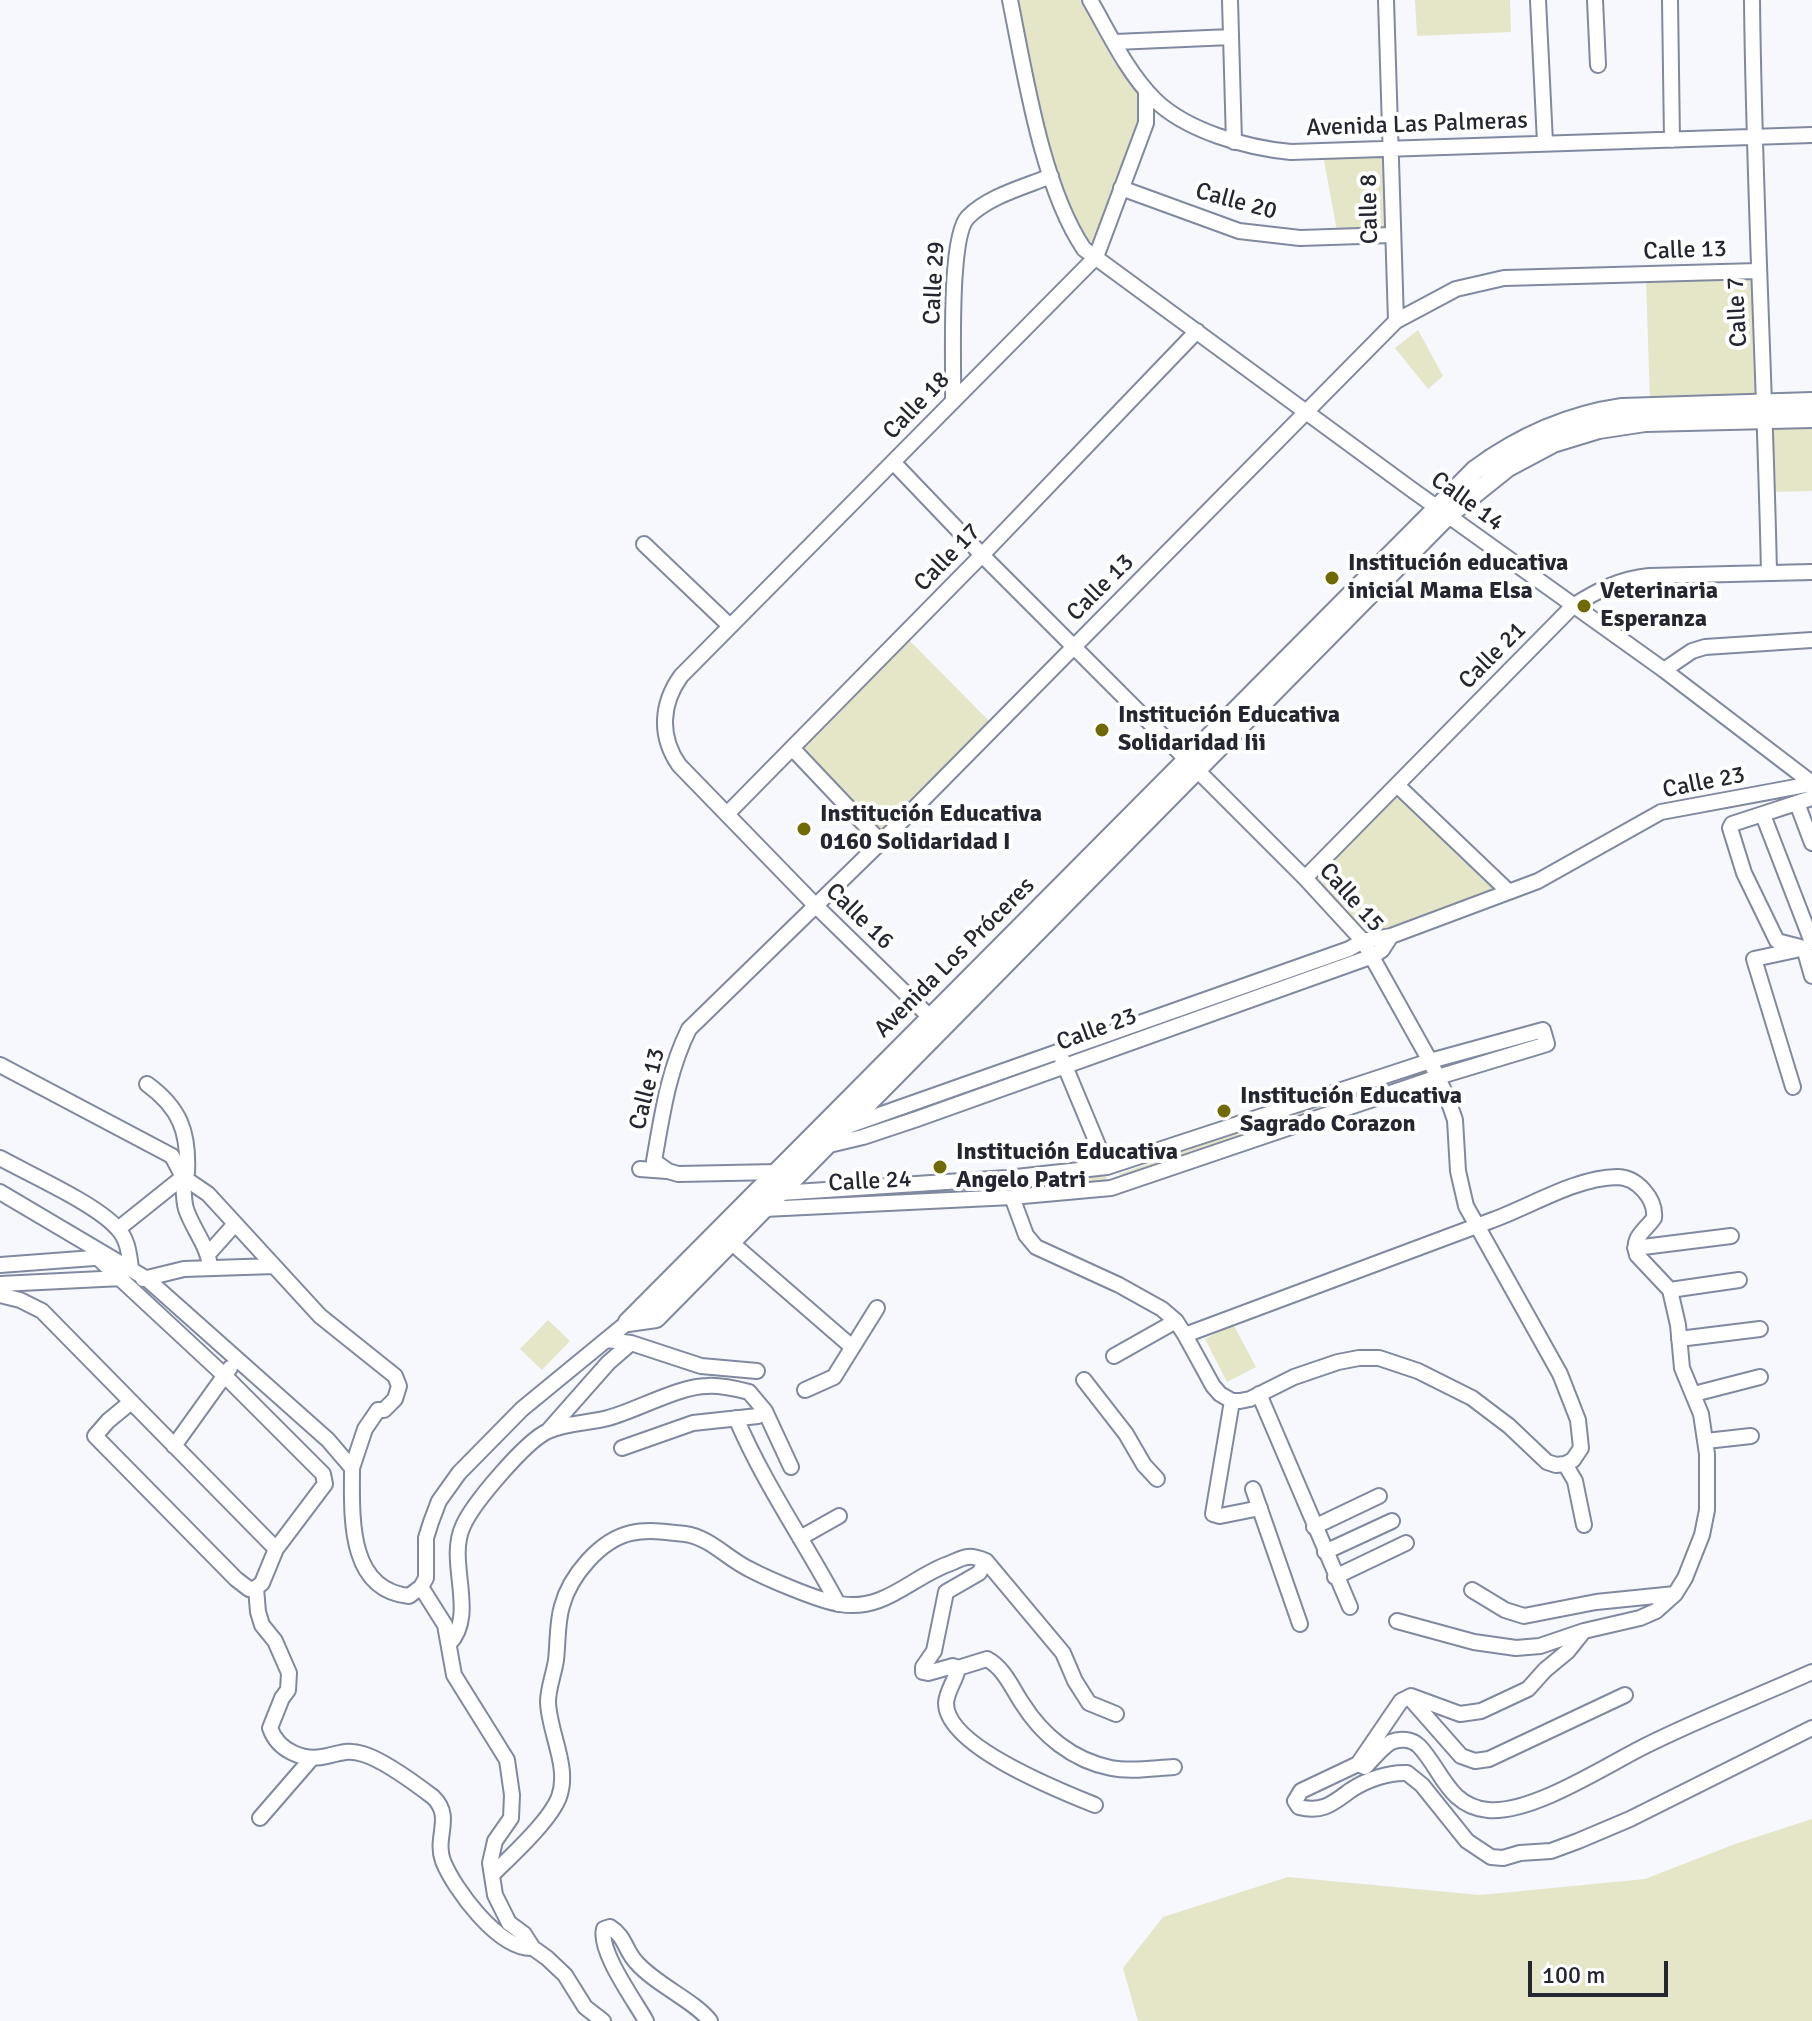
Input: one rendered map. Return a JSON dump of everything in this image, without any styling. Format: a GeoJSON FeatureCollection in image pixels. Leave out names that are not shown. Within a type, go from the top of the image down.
{"type":"FeatureCollection","features":[{"type":"Feature","properties":{"kind":"main road","name":"Avenida Los Próceres"},"geometry":{"type":"LineString","coordinates":[[628,1322],[656,1318],[774,1183],[839,1122],[1442,511],[1508,467],[1553,443],[1599,429],[1765,412],[1812,402]]}},
{"type":"Feature","properties":{"kind":"main road","name":"Avenida Los Próceres"},"geometry":{"type":"LineString","coordinates":[[1765,412],[1812,418]]}},
{"type":"Feature","properties":{"kind":"street","name":"Calle 14"},"geometry":{"type":"LineString","coordinates":[[1010,0],[1051,176],[1075,236],[1084,249],[1664,670],[1812,784]]}},
{"type":"Feature","properties":{"kind":"street","name":"Avenida Las Palmeras"},"geometry":{"type":"LineString","coordinates":[[1090,0],[1146,90],[1170,112],[1234,142],[1266,150],[1291,152],[1812,135]]}},
{"type":"Feature","properties":{"kind":"street"},"geometry":{"type":"LineString","coordinates":[[1230,0],[1234,142]]}},
{"type":"Feature","properties":{"kind":"street","name":"Calle 8"},"geometry":{"type":"LineString","coordinates":[[1386,0],[1396,321]]}},
{"type":"Feature","properties":{"kind":"street"},"geometry":{"type":"LineString","coordinates":[[1538,0],[1545,142]]}},
{"type":"Feature","properties":{"kind":"street"},"geometry":{"type":"LineString","coordinates":[[1595,0],[1598,65]]}},
{"type":"Feature","properties":{"kind":"street"},"geometry":{"type":"LineString","coordinates":[[1670,0],[1672,140]]}},
{"type":"Feature","properties":{"kind":"street","name":"Calle 7"},"geometry":{"type":"LineString","coordinates":[[1752,0],[1753,137],[1769,573]]}},
{"type":"Feature","properties":{"kind":"street"},"geometry":{"type":"LineString","coordinates":[[1115,42],[1231,37]]}},
{"type":"Feature","properties":{"kind":"street","name":"Calle 18"},"geometry":{"type":"LineString","coordinates":[[664,722],[673,686],[1096,257],[1146,123],[1146,90]]}},
{"type":"Feature","properties":{"kind":"street","name":"Calle 29"},"geometry":{"type":"LineString","coordinates":[[953,399],[956,265],[960,230],[966,218],[993,201],[1051,176]]}},
{"type":"Feature","properties":{"kind":"street","name":"Calle 20"},"geometry":{"type":"LineString","coordinates":[[1121,188],[1239,231],[1300,238],[1391,235]]}},
{"type":"Feature","properties":{"kind":"street","name":"Calle 13"},"geometry":{"type":"LineString","coordinates":[[673,1172],[654,1161],[676,1054],[689,1029],[881,842],[1396,321],[1456,289],[1504,278],[1758,271]]}},
{"type":"Feature","properties":{"kind":"street","name":"Calle 17"},"geometry":{"type":"LineString","coordinates":[[727,814],[1197,331]]}},
{"type":"Feature","properties":{"kind":"street","name":"Calle 15"},"geometry":{"type":"LineString","coordinates":[[893,462],[1305,878],[1363,941],[1438,1077],[1455,1120],[1462,1193],[1476,1226],[1560,1374],[1576,1412],[1581,1448],[1573,1460],[1561,1464]]}},
{"type":"Feature","properties":{"kind":"street"},"geometry":{"type":"LineString","coordinates":[[644,544],[730,626]]}},
{"type":"Feature","properties":{"kind":"street","name":"Calle 21"},"geometry":{"type":"LineString","coordinates":[[1305,878],[1573,606],[1593,593],[1627,578],[1812,572]]}},
{"type":"Feature","properties":{"kind":"street"},"geometry":{"type":"LineString","coordinates":[[1664,670],[1692,651],[1705,647],[1812,640]]}},
{"type":"Feature","properties":{"kind":"street","name":"Calle 16"},"geometry":{"type":"LineString","coordinates":[[664,722],[670,752],[679,765],[816,906],[936,1023]]}},
{"type":"Feature","properties":{"kind":"street"},"geometry":{"type":"LineString","coordinates":[[792,748],[881,842]]}},
{"type":"Feature","properties":{"kind":"street","name":"Calle 23"},"geometry":{"type":"LineString","coordinates":[[820,1141],[917,1119],[1061,1058],[1349,949],[1363,941],[1391,936],[1538,881],[1661,812],[1812,784]]}},
{"type":"Feature","properties":{"kind":"street"},"geometry":{"type":"LineString","coordinates":[[1397,785],[1508,891]]}},
{"type":"Feature","properties":{"kind":"street"},"geometry":{"type":"LineString","coordinates":[[1809,945],[1777,941],[1744,873],[1731,832],[1732,824],[1805,801],[1812,843]]}},
{"type":"Feature","properties":{"kind":"street"},"geometry":{"type":"LineString","coordinates":[[1763,815],[1809,945],[1812,976]]}},
{"type":"Feature","properties":{"kind":"street","name":"Calle 23"},"geometry":{"type":"LineString","coordinates":[[839,1122],[1061,1058],[1373,956],[1382,950],[1391,936]]}},
{"type":"Feature","properties":{"kind":"street"},"geometry":{"type":"LineString","coordinates":[[1793,1087],[1754,959],[1809,945]]}},
{"type":"Feature","properties":{"kind":"street","name":"Calle 24"},"geometry":{"type":"LineString","coordinates":[[640,1169],[774,1183],[1007,1178],[1107,1167],[1430,1061],[1545,1037],[1438,1077],[1111,1188],[1012,1197],[758,1204]]}},
{"type":"Feature","properties":{"kind":"street"},"geometry":{"type":"LineString","coordinates":[[1061,1058],[1107,1167]]}},
{"type":"Feature","properties":{"kind":"street"},"geometry":{"type":"LineString","coordinates":[[0,1065],[172,1156],[183,1177],[185,1206],[210,1261]]}},
{"type":"Feature","properties":{"kind":"street"},"geometry":{"type":"LineString","coordinates":[[118,1229],[187,1173],[184,1127],[171,1105],[147,1084]]}},
{"type":"Feature","properties":{"kind":"street"},"geometry":{"type":"LineString","coordinates":[[0,1158],[102,1214],[127,1242],[127,1273]]}},
{"type":"Feature","properties":{"kind":"street"},"geometry":{"type":"LineString","coordinates":[[19,1169],[3,1194],[127,1273],[323,1474],[325,1484],[276,1549],[262,1583],[256,1588],[249,1589],[236,1579],[95,1436],[101,1427],[131,1402]]}},
{"type":"Feature","properties":{"kind":"street"},"geometry":{"type":"LineString","coordinates":[[183,1177],[208,1194],[320,1316],[395,1376],[399,1386],[395,1399],[370,1418],[352,1468],[352,1530],[365,1570],[392,1595],[409,1596],[421,1587],[445,1625],[454,1675],[507,1760],[512,1795],[511,1818],[495,1841],[490,1863],[495,1895],[509,1923],[565,1975],[585,2007],[603,2021]]}},
{"type":"Feature","properties":{"kind":"street"},"geometry":{"type":"LineString","coordinates":[[1185,1335],[1584,1184],[1623,1178],[1638,1185],[1650,1198],[1655,1207],[1654,1218],[1639,1235],[1635,1248],[1637,1255],[1670,1290],[1682,1368],[1694,1394],[1706,1441],[1707,1510],[1702,1535],[1685,1578],[1675,1594],[1656,1611],[1540,1646],[1516,1648],[1474,1642],[1397,1621]]}},
{"type":"Feature","properties":{"kind":"street"},"geometry":{"type":"LineString","coordinates":[[1012,1197],[1026,1235],[1036,1247],[1140,1296],[1176,1321],[1213,1386],[1232,1401],[1250,1399],[1294,1377],[1338,1362],[1359,1358],[1397,1362],[1472,1398],[1509,1426],[1540,1456],[1561,1464],[1575,1481],[1584,1525]]}},
{"type":"Feature","properties":{"kind":"street"},"geometry":{"type":"LineString","coordinates":[[210,1261],[235,1224]]}},
{"type":"Feature","properties":{"kind":"street"},"geometry":{"type":"LineString","coordinates":[[1635,1248],[1731,1236]]}},
{"type":"Feature","properties":{"kind":"street"},"geometry":{"type":"LineString","coordinates":[[724,1237],[852,1347]]}},
{"type":"Feature","properties":{"kind":"street"},"geometry":{"type":"LineString","coordinates":[[0,1265],[105,1258]]}},
{"type":"Feature","properties":{"kind":"street"},"geometry":{"type":"LineString","coordinates":[[147,1279],[210,1261],[274,1266]]}},
{"type":"Feature","properties":{"kind":"street"},"geometry":{"type":"LineString","coordinates":[[0,1284],[127,1273],[147,1279],[328,1440],[352,1468]]}},
{"type":"Feature","properties":{"kind":"street"},"geometry":{"type":"LineString","coordinates":[[1670,1290],[1739,1280]]}},
{"type":"Feature","properties":{"kind":"street"},"geometry":{"type":"LineString","coordinates":[[0,1295],[20,1300],[42,1311],[276,1549]]}},
{"type":"Feature","properties":{"kind":"street"},"geometry":{"type":"LineString","coordinates":[[805,1390],[834,1377],[877,1308]]}},
{"type":"Feature","properties":{"kind":"street"},"geometry":{"type":"LineString","coordinates":[[1114,1356],[1176,1321]]}},
{"type":"Feature","properties":{"kind":"street","name":"Avenida Los Próceres"},"geometry":{"type":"LineString","coordinates":[[421,1587],[426,1578],[426,1538],[431,1522],[439,1501],[459,1473],[522,1409],[628,1322]]}},
{"type":"Feature","properties":{"kind":"street"},"geometry":{"type":"LineString","coordinates":[[1679,1339],[1760,1329]]}},
{"type":"Feature","properties":{"kind":"street"},"geometry":{"type":"LineString","coordinates":[[607,1340],[631,1343],[701,1366],[757,1371]]}},
{"type":"Feature","properties":{"kind":"street"},"geometry":{"type":"LineString","coordinates":[[449,1644],[456,1636],[461,1608],[458,1551],[462,1527],[483,1494],[532,1443],[548,1431],[608,1363],[631,1343]]}},
{"type":"Feature","properties":{"kind":"street"},"geometry":{"type":"LineString","coordinates":[[174,1446],[224,1375],[239,1359]]}},
{"type":"Feature","properties":{"kind":"street"},"geometry":{"type":"LineString","coordinates":[[1694,1394],[1760,1377]]}},
{"type":"Feature","properties":{"kind":"street"},"geometry":{"type":"LineString","coordinates":[[1084,1380],[1157,1479]]}},
{"type":"Feature","properties":{"kind":"street"},"geometry":{"type":"LineString","coordinates":[[548,1431],[608,1418],[706,1385],[749,1392],[765,1411],[791,1467]]}},
{"type":"Feature","properties":{"kind":"street"},"geometry":{"type":"LineString","coordinates":[[1259,1394],[1350,1607]]}},
{"type":"Feature","properties":{"kind":"street"},"geometry":{"type":"LineString","coordinates":[[1232,1401],[1213,1514],[1220,1516],[1260,1508]]}},
{"type":"Feature","properties":{"kind":"street"},"geometry":{"type":"LineString","coordinates":[[255,1406],[298,1413]]}},
{"type":"Feature","properties":{"kind":"street"},"geometry":{"type":"LineString","coordinates":[[622,1448],[693,1423],[758,1416],[765,1411]]}},
{"type":"Feature","properties":{"kind":"street"},"geometry":{"type":"LineString","coordinates":[[736,1418],[785,1515],[838,1604]]}},
{"type":"Feature","properties":{"kind":"street"},"geometry":{"type":"LineString","coordinates":[[1706,1441],[1751,1436]]}},
{"type":"Feature","properties":{"kind":"street"},"geometry":{"type":"LineString","coordinates":[[1253,1489],[1300,1624]]}},
{"type":"Feature","properties":{"kind":"street"},"geometry":{"type":"LineString","coordinates":[[1314,1527],[1379,1496]]}},
{"type":"Feature","properties":{"kind":"street"},"geometry":{"type":"LineString","coordinates":[[800,1538],[839,1516]]}},
{"type":"Feature","properties":{"kind":"street"},"geometry":{"type":"LineString","coordinates":[[1325,1552],[1392,1521]]}},
{"type":"Feature","properties":{"kind":"street"},"geometry":{"type":"LineString","coordinates":[[492,1875],[530,1837],[558,1799],[563,1776],[552,1733],[548,1699],[555,1670],[562,1606],[573,1582],[591,1558],[629,1533],[647,1531],[690,1535],[712,1545],[747,1569],[838,1604],[877,1602],[900,1592],[938,1567],[968,1557],[986,1561],[1063,1653],[1089,1703],[1116,1714]]}},
{"type":"Feature","properties":{"kind":"street"},"geometry":{"type":"LineString","coordinates":[[1335,1577],[1406,1543]]}},
{"type":"Feature","properties":{"kind":"street"},"geometry":{"type":"LineString","coordinates":[[986,1561],[979,1573],[946,1592],[934,1651],[922,1669],[928,1673],[987,1659],[1008,1679],[1042,1731],[1065,1749],[1113,1769],[1174,1767]]}},
{"type":"Feature","properties":{"kind":"street"},"geometry":{"type":"LineString","coordinates":[[256,1588],[262,1625],[275,1641],[289,1673],[288,1690],[270,1728],[274,1739],[284,1748],[312,1758],[340,1751],[367,1755],[433,1797],[442,1805],[444,1816],[442,1858],[464,1898],[499,1935],[524,1948],[533,1948]]}},
{"type":"Feature","properties":{"kind":"street"},"geometry":{"type":"LineString","coordinates":[[1472,1590],[1505,1610],[1524,1616],[1596,1602],[1675,1594]]}},
{"type":"Feature","properties":{"kind":"street"},"geometry":{"type":"LineString","coordinates":[[1584,1631],[1528,1689],[1481,1711],[1460,1714],[1443,1710],[1420,1698],[1409,1697],[1395,1708],[1358,1764],[1301,1791],[1295,1801],[1299,1807],[1320,1809],[1333,1805],[1353,1789],[1370,1781],[1407,1773],[1422,1785],[1467,1841],[1491,1857],[1503,1858],[1520,1853],[1551,1851],[1578,1841],[1630,1819],[1812,1728]]}},
{"type":"Feature","properties":{"kind":"street"},"geometry":{"type":"LineString","coordinates":[[958,1668],[946,1704],[951,1723],[987,1753],[1041,1783],[1095,1805]]}},
{"type":"Feature","properties":{"kind":"street"},"geometry":{"type":"LineString","coordinates":[[1358,1764],[1365,1767],[1393,1741],[1404,1739],[1420,1747],[1444,1784],[1470,1807],[1500,1810],[1547,1795],[1646,1745],[1812,1672]]}},
{"type":"Feature","properties":{"kind":"street"},"geometry":{"type":"LineString","coordinates":[[1409,1697],[1461,1756],[1475,1761],[1489,1759],[1625,1695]]}},
{"type":"Feature","properties":{"kind":"street"},"geometry":{"type":"LineString","coordinates":[[260,1818],[312,1758]]}},
{"type":"Feature","properties":{"kind":"street"},"geometry":{"type":"LineString","coordinates":[[646,2021],[622,1981],[602,1936],[604,1929],[610,1927],[616,1930],[624,1938],[633,1960],[660,1985],[710,2021]]}},
{"type":"Feature","properties":{"kind":"green space"},"geometry":{"type":"Polygon","coordinates":[[[1014,0],[1085,0],[1139,89],[1140,119],[1092,245],[1079,229],[1055,169],[1014,0]]]}},
{"type":"Feature","properties":{"kind":"green space"},"geometry":{"type":"Polygon","coordinates":[[[1415,0],[1510,0],[1511,32],[1417,36],[1415,0]]]}},
{"type":"Feature","properties":{"kind":"green space"},"geometry":{"type":"Polygon","coordinates":[[[1383,151],[1385,230],[1337,231],[1323,155],[1383,151]]]}},
{"type":"Feature","properties":{"kind":"green space"},"geometry":{"type":"Polygon","coordinates":[[[1754,277],[1760,400],[1650,402],[1646,279],[1754,277]]]}},
{"type":"Feature","properties":{"kind":"green space"},"geometry":{"type":"Polygon","coordinates":[[[1418,330],[1443,376],[1428,389],[1395,348],[1418,330]]]}},
{"type":"Feature","properties":{"kind":"green space"},"geometry":{"type":"Polygon","coordinates":[[[1812,428],[1812,491],[1771,492],[1770,429],[1812,428]]]}},
{"type":"Feature","properties":{"kind":"green space"},"geometry":{"type":"Polygon","coordinates":[[[906,637],[992,724],[882,837],[798,748],[906,637]]]}},
{"type":"Feature","properties":{"kind":"green space"},"geometry":{"type":"Polygon","coordinates":[[[1397,789],[1498,887],[1379,931],[1350,918],[1310,880],[1397,789]]]}},
{"type":"Feature","properties":{"kind":"green space"},"geometry":{"type":"Polygon","coordinates":[[[1428,1066],[1431,1075],[1123,1182],[1119,1174],[1428,1066]]]}},
{"type":"Feature","properties":{"kind":"green space"},"geometry":{"type":"Polygon","coordinates":[[[1105,1176],[1109,1185],[780,1202],[785,1198],[1105,1176]]]}},
{"type":"Feature","properties":{"kind":"green space"},"geometry":{"type":"Polygon","coordinates":[[[548,1320],[570,1341],[542,1370],[520,1349],[548,1320]]]}},
{"type":"Feature","properties":{"kind":"green space"},"geometry":{"type":"Polygon","coordinates":[[[1233,1324],[1256,1367],[1227,1382],[1205,1339],[1233,1324]]]}},
{"type":"Feature","properties":{"kind":"green space"},"geometry":{"type":"Polygon","coordinates":[[[1812,1819],[1812,2021],[1138,2021],[1123,1968],[1163,1917],[1288,1877],[1480,1895],[1645,1879],[1735,1844],[1812,1819]]]}},
{"type":"Feature","properties":{"kind":"place","name":"Institución educativa inicial Mama Elsa"},"geometry":{"type":"Point","coordinates":[1332,578]}},
{"type":"Feature","properties":{"kind":"place","name":"Veterinaria Esperanza"},"geometry":{"type":"Point","coordinates":[1584,606]}},
{"type":"Feature","properties":{"kind":"place","name":"Institución Educativa Solidaridad Iii"},"geometry":{"type":"Point","coordinates":[1102,730]}},
{"type":"Feature","properties":{"kind":"place","name":"Institución Educativa 0160 Solidaridad I"},"geometry":{"type":"Point","coordinates":[804,829]}},
{"type":"Feature","properties":{"kind":"place","name":"Institución Educativa Sagrado Corazon"},"geometry":{"type":"Point","coordinates":[1224,1111]}},
{"type":"Feature","properties":{"kind":"place","name":"Institución Educativa Angelo Patri"},"geometry":{"type":"Point","coordinates":[940,1167]}}]}
